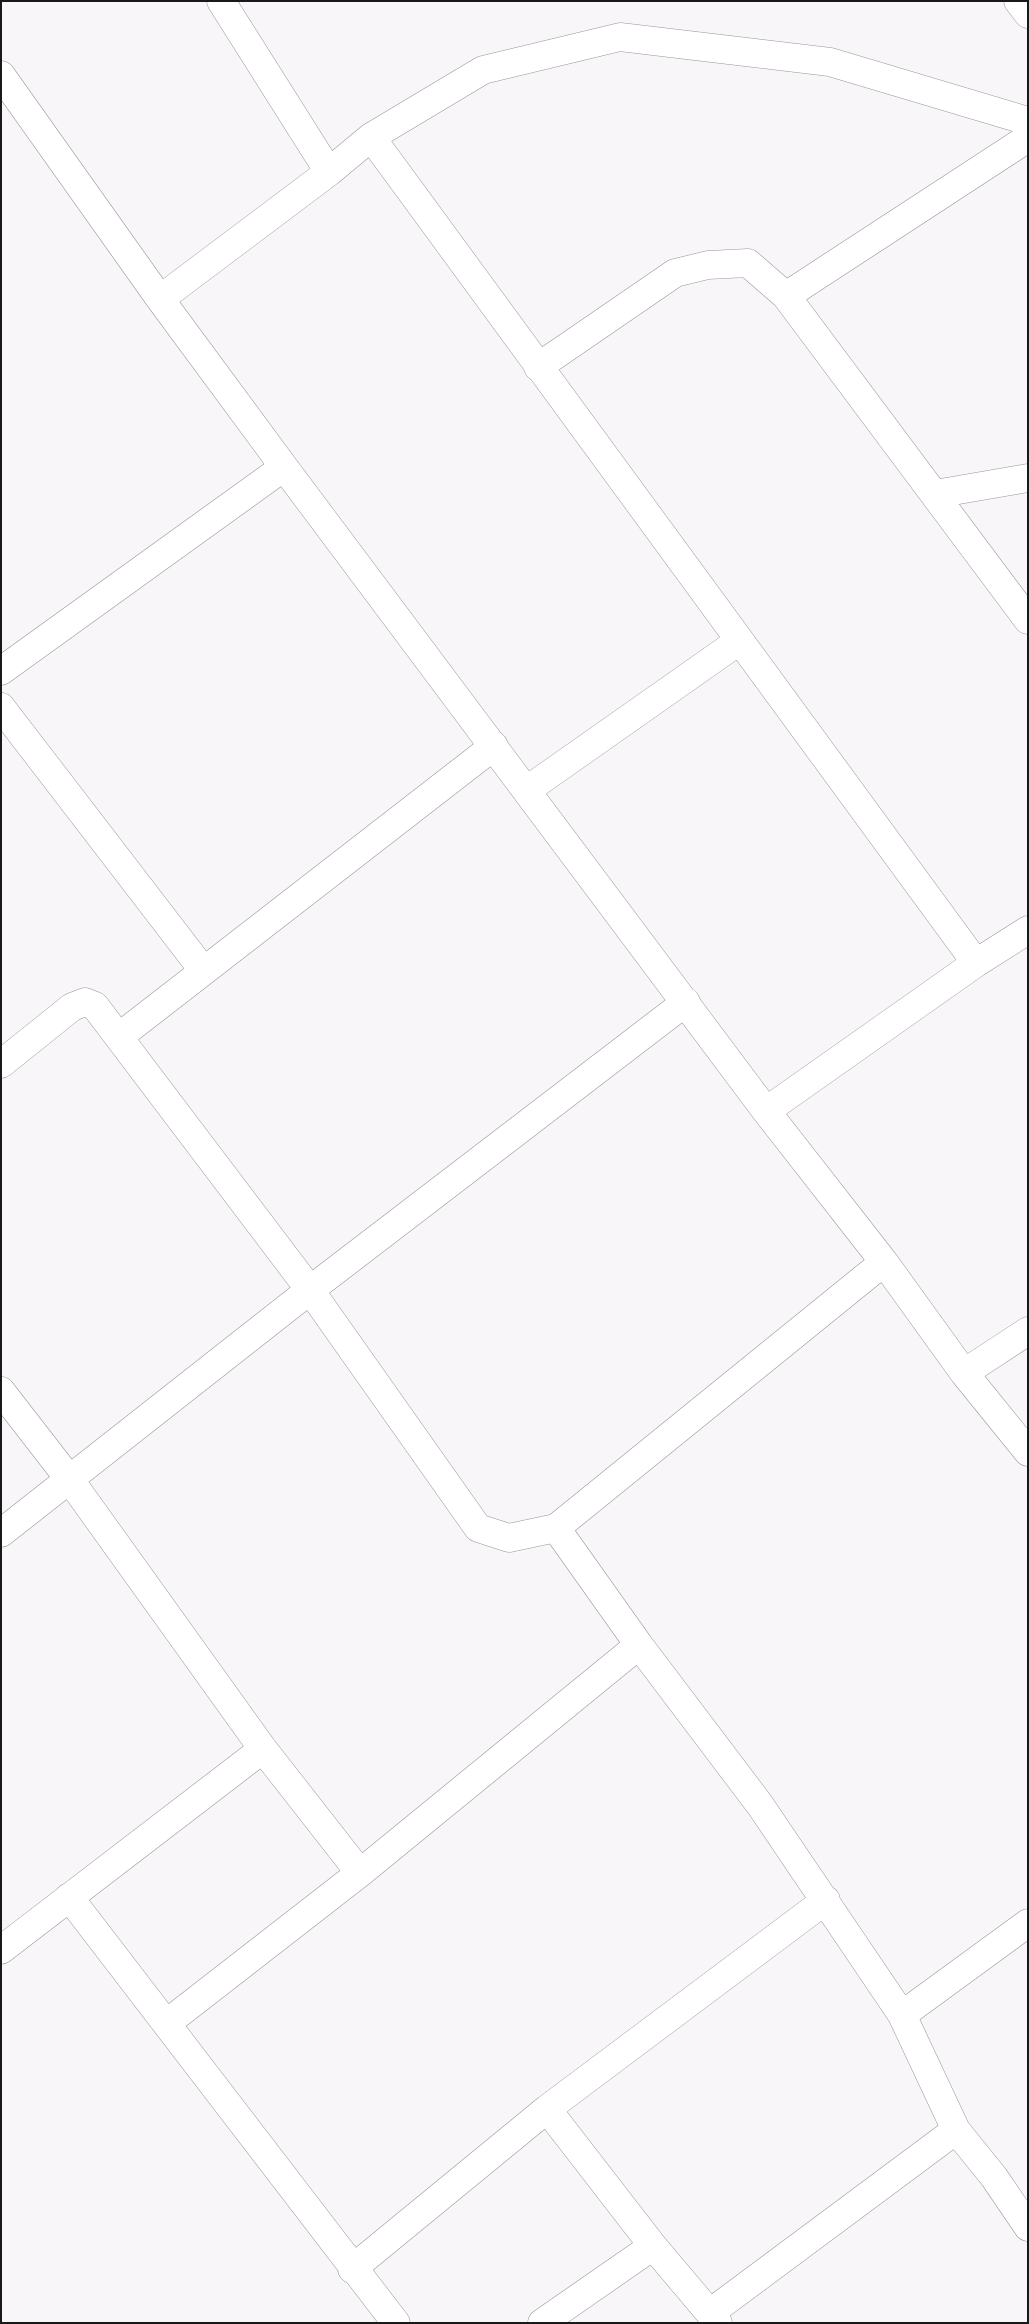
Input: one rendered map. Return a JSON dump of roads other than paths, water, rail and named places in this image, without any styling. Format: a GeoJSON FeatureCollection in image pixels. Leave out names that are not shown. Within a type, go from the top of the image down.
{"type":"FeatureCollection","features":[{"type":"Feature","properties":{"kind":"street"},"geometry":{"type":"LineString","coordinates":[[222,1],[329,172]]}},
{"type":"Feature","properties":{"kind":"street"},"geometry":{"type":"LineString","coordinates":[[1018,1],[1028,14]]}},
{"type":"Feature","properties":{"kind":"street"},"geometry":{"type":"LineString","coordinates":[[160,299],[329,172],[371,137],[483,70],[620,37],[830,62],[1028,121]]}},
{"type":"Feature","properties":{"kind":"street"},"geometry":{"type":"LineString","coordinates":[[1,75],[160,299],[284,467],[766,1111],[884,1262],[964,1373],[1028,1452]]}},
{"type":"Feature","properties":{"kind":"street"},"geometry":{"type":"LineString","coordinates":[[371,137],[538,368],[976,963]]}},
{"type":"Feature","properties":{"kind":"street"},"geometry":{"type":"LineString","coordinates":[[786,296],[1028,138]]}},
{"type":"Feature","properties":{"kind":"street"},"geometry":{"type":"LineString","coordinates":[[538,368],[675,273],[708,265],[748,263],[786,296],[1028,620]]}},
{"type":"Feature","properties":{"kind":"street"},"geometry":{"type":"LineString","coordinates":[[1,671],[284,467]]}},
{"type":"Feature","properties":{"kind":"street"},"geometry":{"type":"LineString","coordinates":[[934,494],[1028,478]]}},
{"type":"Feature","properties":{"kind":"street"},"geometry":{"type":"LineString","coordinates":[[527,790],[739,641]]}},
{"type":"Feature","properties":{"kind":"street"},"geometry":{"type":"LineString","coordinates":[[1,707],[203,970]]}},
{"type":"Feature","properties":{"kind":"street"},"geometry":{"type":"LineString","coordinates":[[120,1036],[494,746]]}},
{"type":"Feature","properties":{"kind":"street"},"geometry":{"type":"LineString","coordinates":[[766,1111],[976,963],[1028,930]]}},
{"type":"Feature","properties":{"kind":"street"},"geometry":{"type":"LineString","coordinates":[[1,1064],[72,1008],[84,1002],[95,1006],[120,1036],[310,1290],[478,1528],[509,1538],[556,1528],[884,1262]]}},
{"type":"Feature","properties":{"kind":"street"},"geometry":{"type":"LineString","coordinates":[[1,1533],[310,1290],[686,1002]]}},
{"type":"Feature","properties":{"kind":"street"},"geometry":{"type":"LineString","coordinates":[[964,1373],[1028,1331]]}},
{"type":"Feature","properties":{"kind":"street"},"geometry":{"type":"LineString","coordinates":[[1,1390],[70,1480],[263,1749],[360,1873]]}},
{"type":"Feature","properties":{"kind":"street"},"geometry":{"type":"LineString","coordinates":[[556,1528],[639,1645],[760,1805],[826,1900],[902,2015],[956,2130],[994,2176],[1028,2226]]}},
{"type":"Feature","properties":{"kind":"street"},"geometry":{"type":"LineString","coordinates":[[167,2023],[360,1873],[639,1645]]}},
{"type":"Feature","properties":{"kind":"street"},"geometry":{"type":"LineString","coordinates":[[1,1950],[263,1749]]}},
{"type":"Feature","properties":{"kind":"street"},"geometry":{"type":"LineString","coordinates":[[69,1898],[167,2023],[352,2269],[396,2323]]}},
{"type":"Feature","properties":{"kind":"street"},"geometry":{"type":"LineString","coordinates":[[352,2269],[547,2109],[826,1900]]}},
{"type":"Feature","properties":{"kind":"street"},"geometry":{"type":"LineString","coordinates":[[902,2015],[1028,1923]]}},
{"type":"Feature","properties":{"kind":"street"},"geometry":{"type":"LineString","coordinates":[[547,2109],[653,2246],[714,2318],[956,2130]]}},
{"type":"Feature","properties":{"kind":"street"},"geometry":{"type":"LineString","coordinates":[[542,2323],[653,2246]]}}]}
